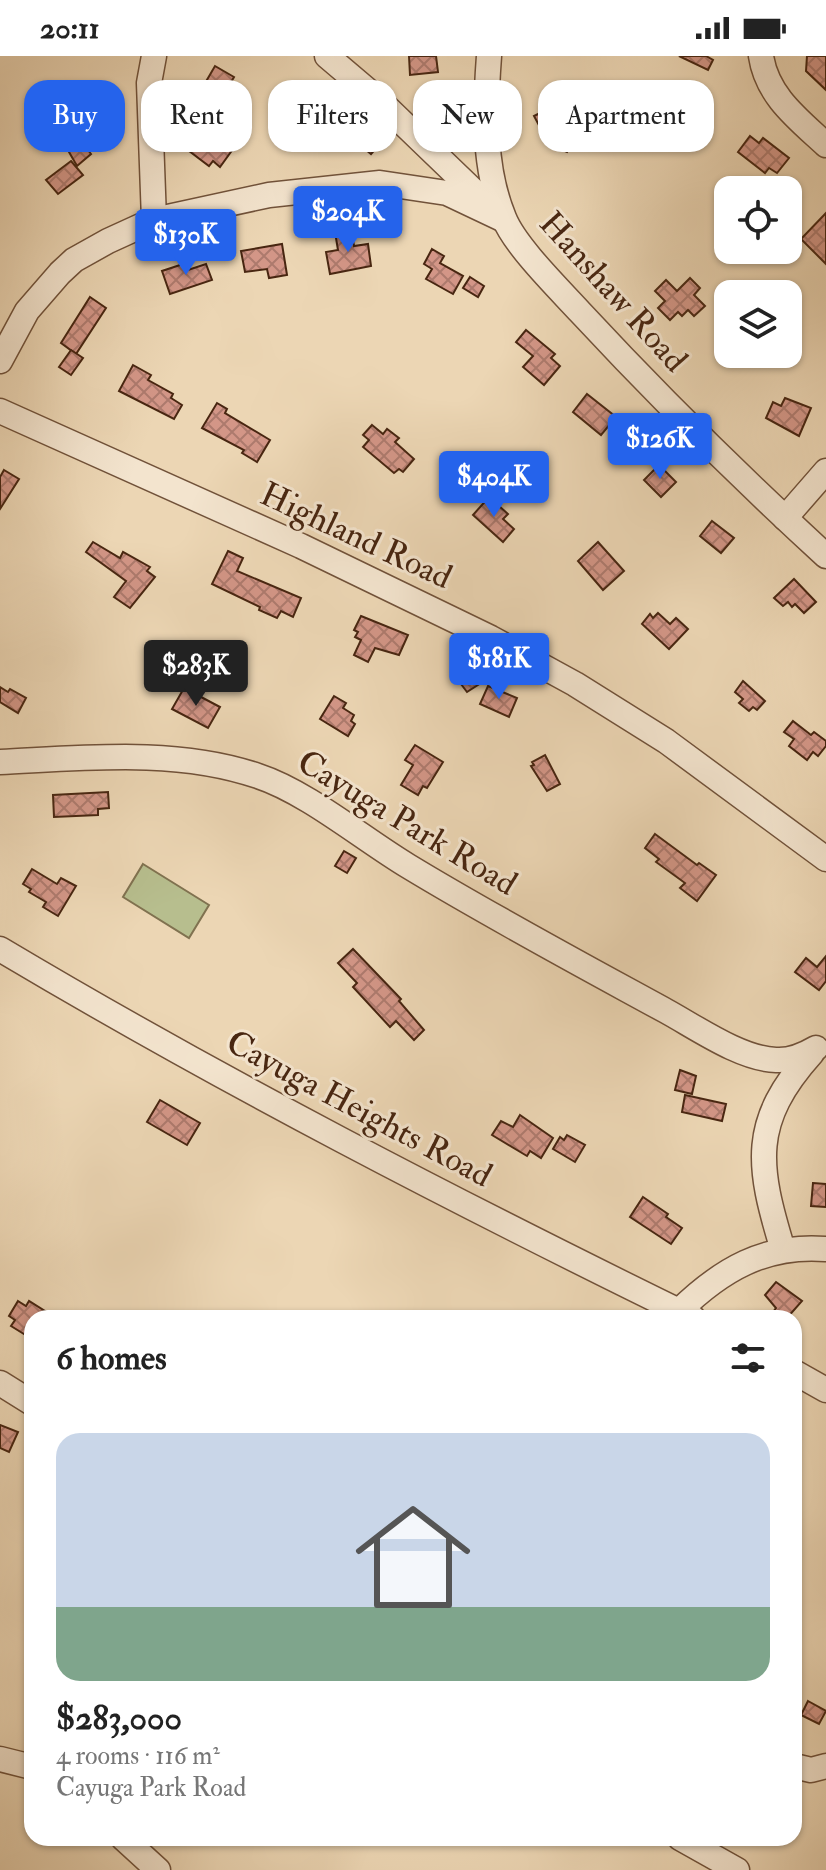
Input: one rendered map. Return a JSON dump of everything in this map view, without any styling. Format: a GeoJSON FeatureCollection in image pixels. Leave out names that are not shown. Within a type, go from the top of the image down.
{"type":"FeatureCollection","features":[{"type":"Feature","properties":{"kind":"street"},"geometry":{"type":"LineString","coordinates":[[154,56],[149,83],[154,220]]}},
{"type":"Feature","properties":{"kind":"street"},"geometry":{"type":"LineString","coordinates":[[327,56],[380,101],[504,220]]}},
{"type":"Feature","properties":{"kind":"street","name":"Hanshaw Road"},"geometry":{"type":"LineString","coordinates":[[489,56],[487,146],[504,220],[550,280],[644,381],[826,556]]}},
{"type":"Feature","properties":{"kind":"street"},"geometry":{"type":"LineString","coordinates":[[761,56],[774,94],[826,145]]}},
{"type":"Feature","properties":{"kind":"street"},"geometry":{"type":"LineString","coordinates":[[0,361],[27,311],[74,260],[154,220],[269,195],[380,183],[447,193],[504,220]]}},
{"type":"Feature","properties":{"kind":"street","name":"Highland Road"},"geometry":{"type":"LineString","coordinates":[[0,411],[301,546],[491,638],[575,684],[666,741],[826,859]]}},
{"type":"Feature","properties":{"kind":"street"},"geometry":{"type":"LineString","coordinates":[[785,518],[826,471]]}},
{"type":"Feature","properties":{"kind":"street","name":"Cayuga Park Road"},"geometry":{"type":"LineString","coordinates":[[0,762],[90,757],[169,759],[257,776],[295,793],[409,867],[546,945],[748,1055],[776,1060],[796,1057],[821,1044]]}},
{"type":"Feature","properties":{"kind":"street","name":"Cayuga Heights Road"},"geometry":{"type":"LineString","coordinates":[[0,949],[233,1082],[676,1310]]}},
{"type":"Feature","properties":{"kind":"street"},"geometry":{"type":"LineString","coordinates":[[783,1250],[764,1181],[764,1149],[772,1107],[792,1075],[821,1044]]}},
{"type":"Feature","properties":{"kind":"street","name":"Cayuga Park Road"},"geometry":{"type":"LineString","coordinates":[[748,1055],[769,1079],[772,1107]]}},
{"type":"Feature","properties":{"kind":"street"},"geometry":{"type":"LineString","coordinates":[[689,1310],[701,1290],[737,1265],[783,1250],[826,1249]]}},
{"type":"Feature","properties":{"kind":"street"},"geometry":{"type":"LineString","coordinates":[[802,1376],[826,1390]]}},
{"type":"Feature","properties":{"kind":"street"},"geometry":{"type":"LineString","coordinates":[[0,1383],[24,1398]]}},
{"type":"Feature","properties":{"kind":"street"},"geometry":{"type":"LineString","coordinates":[[0,1759],[24,1765]]}},
{"type":"Feature","properties":{"kind":"street"},"geometry":{"type":"LineString","coordinates":[[802,1768],[811,1770],[826,1766]]}},
{"type":"Feature","properties":{"kind":"street"},"geometry":{"type":"LineString","coordinates":[[132,1846],[158,1870]]}},
{"type":"Feature","properties":{"kind":"street"},"geometry":{"type":"LineString","coordinates":[[694,1846],[737,1870]]}},
{"type":"Feature","properties":{"kind":"green space"},"geometry":{"type":"Polygon","coordinates":[[[143,864],[209,905],[189,938],[123,897],[143,864]]]}},
{"type":"Feature","properties":{"kind":"building"},"geometry":{"type":"Polygon","coordinates":[[[409,56],[436,56],[438,72],[410,75],[409,56]]]}},
{"type":"Feature","properties":{"kind":"building"},"geometry":{"type":"Polygon","coordinates":[[[679,56],[706,56],[713,60],[708,70],[679,56]]]}},
{"type":"Feature","properties":{"kind":"building"},"geometry":{"type":"Polygon","coordinates":[[[807,56],[826,56],[826,90],[806,71],[807,56]]]}},
{"type":"Feature","properties":{"kind":"building"},"geometry":{"type":"Polygon","coordinates":[[[215,66],[234,77],[232,80],[207,80],[215,66]]]}},
{"type":"Feature","properties":{"kind":"building"},"geometry":{"type":"Polygon","coordinates":[[[750,136],[759,143],[763,138],[789,158],[777,173],[769,168],[765,173],[738,152],[750,136]]]}},
{"type":"Feature","properties":{"kind":"building"},"geometry":{"type":"Polygon","coordinates":[[[69,152],[90,152],[91,154],[77,166],[69,152]]]}},
{"type":"Feature","properties":{"kind":"building"},"geometry":{"type":"Polygon","coordinates":[[[190,152],[231,152],[220,167],[213,161],[209,166],[190,152]]]}},
{"type":"Feature","properties":{"kind":"building"},"geometry":{"type":"Polygon","coordinates":[[[71,161],[83,175],[58,194],[46,180],[71,161]]]}},
{"type":"Feature","properties":{"kind":"building"},"geometry":{"type":"Polygon","coordinates":[[[826,213],[826,264],[802,240],[826,213]]]}},
{"type":"Feature","properties":{"kind":"building"},"geometry":{"type":"Polygon","coordinates":[[[351,229],[354,246],[368,244],[371,266],[330,274],[326,252],[338,250],[335,232],[351,229]]]}},
{"type":"Feature","properties":{"kind":"building"},"geometry":{"type":"Polygon","coordinates":[[[282,244],[287,275],[269,278],[267,269],[245,272],[241,251],[282,244]]]}},
{"type":"Feature","properties":{"kind":"building"},"geometry":{"type":"Polygon","coordinates":[[[432,249],[444,256],[440,263],[463,276],[453,294],[426,279],[432,269],[424,264],[432,249]]]}},
{"type":"Feature","properties":{"kind":"building"},"geometry":{"type":"Polygon","coordinates":[[[186,263],[188,270],[206,264],[212,280],[170,294],[162,271],[186,263]]]}},
{"type":"Feature","properties":{"kind":"building"},"geometry":{"type":"Polygon","coordinates":[[[470,277],[484,286],[478,297],[463,288],[470,277]]]}},
{"type":"Feature","properties":{"kind":"building"},"geometry":{"type":"Polygon","coordinates":[[[690,278],[700,288],[694,295],[705,306],[694,316],[688,310],[682,316],[678,312],[670,320],[658,308],[665,301],[655,291],[666,280],[677,291],[690,278]]]}},
{"type":"Feature","properties":{"kind":"building"},"geometry":{"type":"Polygon","coordinates":[[[90,297],[106,308],[76,354],[61,343],[90,297]]]}},
{"type":"Feature","properties":{"kind":"building"},"geometry":{"type":"Polygon","coordinates":[[[526,330],[555,354],[551,358],[560,366],[544,385],[523,367],[533,356],[516,342],[526,330]]]}},
{"type":"Feature","properties":{"kind":"building"},"geometry":{"type":"Polygon","coordinates":[[[71,350],[83,358],[71,375],[59,367],[71,350]]]}},
{"type":"Feature","properties":{"kind":"building"},"geometry":{"type":"Polygon","coordinates":[[[133,365],[151,375],[148,380],[173,394],[171,398],[182,405],[174,419],[119,391],[133,365]]]}},
{"type":"Feature","properties":{"kind":"building"},"geometry":{"type":"Polygon","coordinates":[[[587,394],[616,417],[601,435],[573,412],[587,394]]]}},
{"type":"Feature","properties":{"kind":"building"},"geometry":{"type":"Polygon","coordinates":[[[785,398],[811,408],[799,436],[766,418],[773,402],[781,406],[785,398]]]}},
{"type":"Feature","properties":{"kind":"building"},"geometry":{"type":"Polygon","coordinates":[[[217,403],[227,409],[225,413],[270,440],[257,462],[242,453],[244,450],[202,428],[217,403]]]}},
{"type":"Feature","properties":{"kind":"building"},"geometry":{"type":"Polygon","coordinates":[[[372,425],[383,434],[387,429],[399,438],[395,442],[414,459],[403,472],[399,469],[394,473],[363,447],[369,440],[363,435],[372,425]]]}},
{"type":"Feature","properties":{"kind":"building"},"geometry":{"type":"Polygon","coordinates":[[[659,465],[676,482],[661,497],[644,480],[659,465]]]}},
{"type":"Feature","properties":{"kind":"building"},"geometry":{"type":"Polygon","coordinates":[[[4,470],[19,479],[0,509],[0,477],[4,470]]]}},
{"type":"Feature","properties":{"kind":"building"},"geometry":{"type":"Polygon","coordinates":[[[489,497],[508,514],[503,519],[514,529],[503,542],[473,515],[489,497]]]}},
{"type":"Feature","properties":{"kind":"building"},"geometry":{"type":"Polygon","coordinates":[[[712,521],[734,538],[721,553],[700,536],[712,521]]]}},
{"type":"Feature","properties":{"kind":"building"},"geometry":{"type":"Polygon","coordinates":[[[93,542],[120,558],[123,552],[150,567],[147,571],[155,577],[130,608],[114,597],[126,581],[86,552],[93,542]]]}},
{"type":"Feature","properties":{"kind":"building"},"geometry":{"type":"Polygon","coordinates":[[[598,542],[624,571],[603,590],[578,561],[598,542]]]}},
{"type":"Feature","properties":{"kind":"building"},"geometry":{"type":"Polygon","coordinates":[[[228,551],[243,558],[237,571],[301,598],[293,617],[281,611],[277,618],[212,584],[228,551]]]}},
{"type":"Feature","properties":{"kind":"building"},"geometry":{"type":"Polygon","coordinates":[[[794,579],[816,602],[804,613],[795,604],[792,607],[788,602],[783,606],[774,598],[794,579]]]}},
{"type":"Feature","properties":{"kind":"building"},"geometry":{"type":"Polygon","coordinates":[[[658,613],[670,624],[676,618],[688,629],[669,649],[642,624],[650,614],[653,618],[658,613]]]}},
{"type":"Feature","properties":{"kind":"building"},"geometry":{"type":"Polygon","coordinates":[[[361,616],[408,635],[399,655],[375,648],[368,662],[354,655],[361,640],[355,637],[358,632],[354,630],[361,616]]]}},
{"type":"Feature","properties":{"kind":"building"},"geometry":{"type":"Polygon","coordinates":[[[472,670],[481,683],[467,692],[458,680],[472,670]]]}},
{"type":"Feature","properties":{"kind":"building"},"geometry":{"type":"Polygon","coordinates":[[[743,681],[765,701],[757,710],[753,707],[749,711],[739,703],[743,699],[735,692],[743,681]]]}},
{"type":"Feature","properties":{"kind":"building"},"geometry":{"type":"Polygon","coordinates":[[[488,686],[517,698],[509,717],[480,704],[488,686]]]}},
{"type":"Feature","properties":{"kind":"building"},"geometry":{"type":"Polygon","coordinates":[[[0,687],[26,698],[18,713],[0,702],[0,687]]]}},
{"type":"Feature","properties":{"kind":"building"},"geometry":{"type":"Polygon","coordinates":[[[184,688],[220,707],[208,728],[172,709],[184,688]]]}},
{"type":"Feature","properties":{"kind":"building"},"geometry":{"type":"Polygon","coordinates":[[[334,696],[346,703],[343,708],[354,715],[351,721],[355,724],[348,736],[320,719],[334,696]]]}},
{"type":"Feature","properties":{"kind":"building"},"geometry":{"type":"Polygon","coordinates":[[[793,721],[811,735],[814,732],[826,741],[818,756],[813,752],[807,760],[789,746],[794,739],[784,732],[793,721]]]}},
{"type":"Feature","properties":{"kind":"building"},"geometry":{"type":"Polygon","coordinates":[[[415,745],[443,762],[427,788],[423,786],[418,795],[401,785],[413,765],[405,760],[415,745]]]}},
{"type":"Feature","properties":{"kind":"building"},"geometry":{"type":"Polygon","coordinates":[[[545,755],[560,784],[547,791],[531,766],[534,765],[532,762],[545,755]]]}},
{"type":"Feature","properties":{"kind":"building"},"geometry":{"type":"Polygon","coordinates":[[[108,792],[109,808],[98,809],[98,815],[54,817],[53,795],[108,792]]]}},
{"type":"Feature","properties":{"kind":"building"},"geometry":{"type":"Polygon","coordinates":[[[655,834],[716,875],[697,901],[680,888],[685,883],[656,862],[659,859],[645,848],[655,834]]]}},
{"type":"Feature","properties":{"kind":"building"},"geometry":{"type":"Polygon","coordinates":[[[344,851],[356,858],[347,873],[335,866],[344,851]]]}},
{"type":"Feature","properties":{"kind":"building"},"geometry":{"type":"Polygon","coordinates":[[[32,869],[57,884],[61,878],[76,886],[58,916],[43,907],[46,902],[29,892],[31,889],[23,884],[32,869]]]}},
{"type":"Feature","properties":{"kind":"building"},"geometry":{"type":"Polygon","coordinates":[[[353,949],[401,999],[399,1001],[424,1030],[414,1040],[396,1021],[390,1027],[353,987],[357,983],[338,963],[353,949]]]}},
{"type":"Feature","properties":{"kind":"building"},"geometry":{"type":"Polygon","coordinates":[[[826,956],[826,981],[819,990],[795,972],[806,958],[817,967],[826,956]]]}},
{"type":"Feature","properties":{"kind":"building"},"geometry":{"type":"Polygon","coordinates":[[[680,1070],[696,1076],[692,1094],[675,1090],[680,1070]]]}},
{"type":"Feature","properties":{"kind":"building"},"geometry":{"type":"Polygon","coordinates":[[[685,1095],[726,1104],[722,1121],[682,1112],[685,1095]]]}},
{"type":"Feature","properties":{"kind":"building"},"geometry":{"type":"Polygon","coordinates":[[[160,1100],[200,1123],[187,1145],[147,1122],[160,1100]]]}},
{"type":"Feature","properties":{"kind":"building"},"geometry":{"type":"Polygon","coordinates":[[[520,1115],[553,1138],[541,1158],[530,1151],[527,1156],[492,1135],[501,1121],[513,1127],[520,1115]]]}},
{"type":"Feature","properties":{"kind":"building"},"geometry":{"type":"Polygon","coordinates":[[[567,1135],[585,1145],[575,1162],[553,1149],[560,1137],[564,1140],[567,1135]]]}},
{"type":"Feature","properties":{"kind":"building"},"geometry":{"type":"Polygon","coordinates":[[[813,1183],[826,1184],[826,1207],[811,1206],[813,1183]]]}},
{"type":"Feature","properties":{"kind":"building"},"geometry":{"type":"Polygon","coordinates":[[[643,1197],[682,1228],[671,1244],[630,1217],[643,1197]]]}},
{"type":"Feature","properties":{"kind":"building"},"geometry":{"type":"Polygon","coordinates":[[[776,1282],[802,1301],[794,1310],[774,1310],[765,1295],[776,1282]]]}},
{"type":"Feature","properties":{"kind":"building"},"geometry":{"type":"Polygon","coordinates":[[[18,1301],[26,1306],[29,1301],[43,1310],[24,1310],[24,1334],[11,1326],[15,1320],[9,1316],[18,1301]]]}},
{"type":"Feature","properties":{"kind":"building"},"geometry":{"type":"Polygon","coordinates":[[[0,1425],[18,1432],[9,1452],[0,1448],[0,1425]]]}},
{"type":"Feature","properties":{"kind":"building"},"geometry":{"type":"Polygon","coordinates":[[[808,1701],[826,1711],[819,1724],[802,1713],[808,1701]]]}}]}
